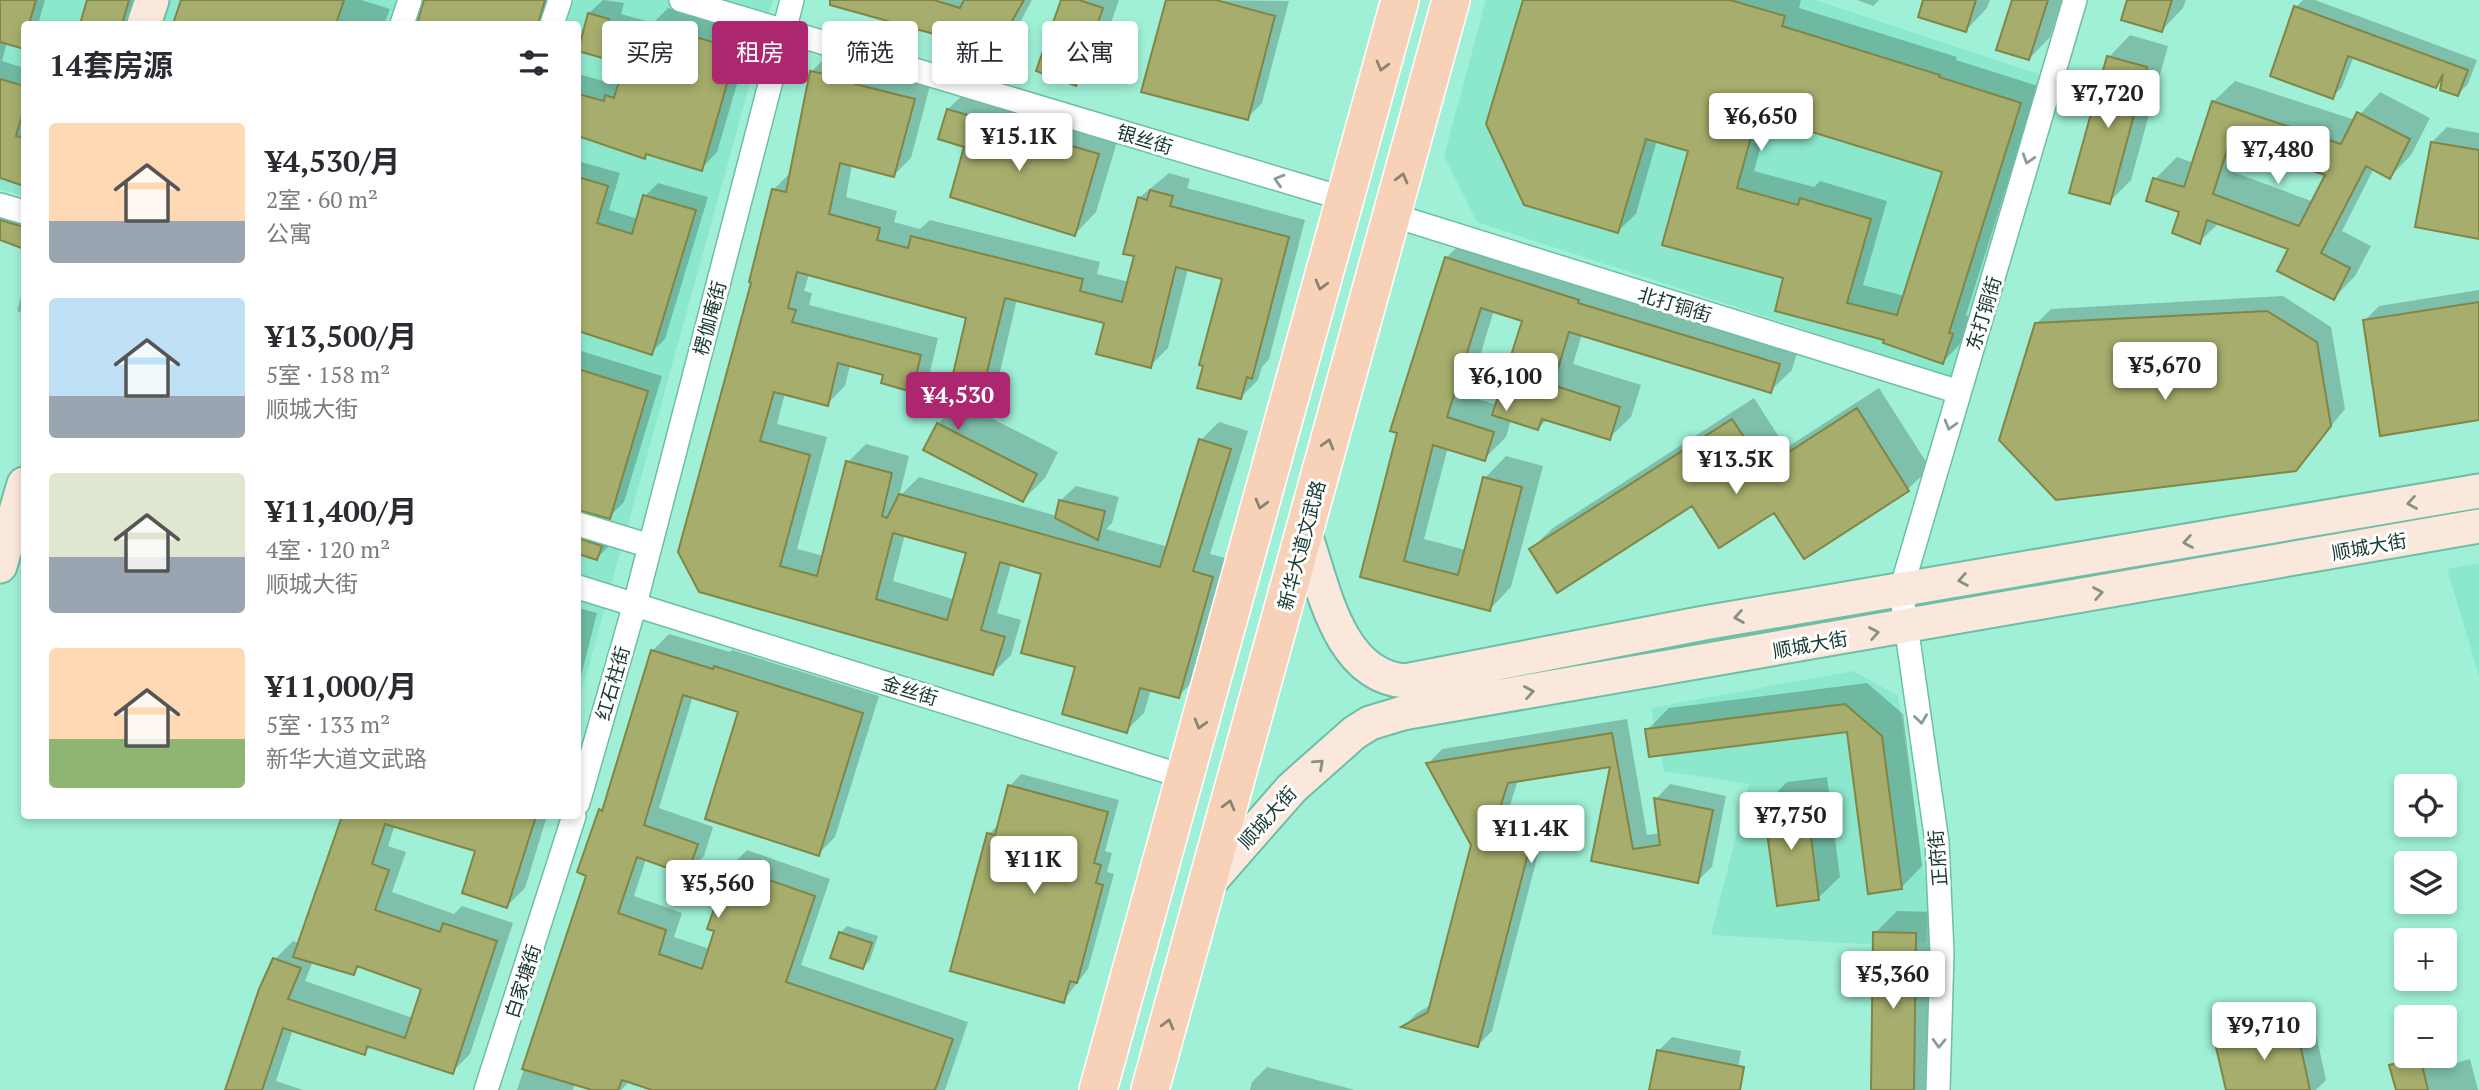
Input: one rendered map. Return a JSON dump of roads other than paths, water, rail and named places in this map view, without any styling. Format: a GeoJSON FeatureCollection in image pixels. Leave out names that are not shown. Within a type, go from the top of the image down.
{"type":"FeatureCollection","features":[{"type":"Feature","properties":{"kind":"main road"},"geometry":{"type":"LineString","coordinates":[[145,21],[152,0]]}},
{"type":"Feature","properties":{"kind":"main road"},"geometry":{"type":"LineString","coordinates":[[1098,1090],[1400,0]]}},
{"type":"Feature","properties":{"kind":"main road","name":"新华大道文武路"},"geometry":{"type":"LineString","coordinates":[[1150,1090],[1451,0]]}},
{"type":"Feature","properties":{"kind":"main road","name":"顺城大街"},"geometry":{"type":"LineString","coordinates":[[1304,531],[1345,641],[1360,662],[1388,680],[1405,681],[1704,623],[2479,491]]}},
{"type":"Feature","properties":{"kind":"main road"},"geometry":{"type":"LineString","coordinates":[[0,566],[21,495]]}},
{"type":"Feature","properties":{"kind":"main road","name":"顺城大街"},"geometry":{"type":"LineString","coordinates":[[1206,886],[1292,789],[1370,723],[1403,713],[2479,526]]}},
{"type":"Feature","properties":{"kind":"street"},"geometry":{"type":"LineString","coordinates":[[403,21],[410,0]]}},
{"type":"Feature","properties":{"kind":"street"},"geometry":{"type":"LineString","coordinates":[[553,21],[560,0]]}},
{"type":"Feature","properties":{"kind":"street","name":"银丝街"},"geometry":{"type":"LineString","coordinates":[[681,0],[751,21]]}},
{"type":"Feature","properties":{"kind":"street","name":"楞伽庵街"},"geometry":{"type":"LineString","coordinates":[[787,21],[792,0]]}},
{"type":"Feature","properties":{"kind":"street","name":"东打铜街"},"geometry":{"type":"LineString","coordinates":[[1908,627],[1901,590],[2075,0]]}},
{"type":"Feature","properties":{"kind":"street","name":"银丝街"},"geometry":{"type":"LineString","coordinates":[[808,38],[1345,199]]}},
{"type":"Feature","properties":{"kind":"street","name":"楞伽庵街"},"geometry":{"type":"LineString","coordinates":[[635,604],[770,84]]}},
{"type":"Feature","properties":{"kind":"street"},"geometry":{"type":"LineString","coordinates":[[0,205],[21,211]]}},
{"type":"Feature","properties":{"kind":"street","name":"北打铜街"},"geometry":{"type":"LineString","coordinates":[[1392,215],[1959,392]]}},
{"type":"Feature","properties":{"kind":"street"},"geometry":{"type":"LineString","coordinates":[[581,525],[650,546]]}},
{"type":"Feature","properties":{"kind":"street","name":"金丝街"},"geometry":{"type":"LineString","coordinates":[[581,588],[1185,777]]}},
{"type":"Feature","properties":{"kind":"street","name":"红石柱街"},"geometry":{"type":"LineString","coordinates":[[581,793],[635,604]]}},
{"type":"Feature","properties":{"kind":"street","name":"正府街"},"geometry":{"type":"LineString","coordinates":[[1908,627],[1937,842],[1940,891],[1938,1090]]}},
{"type":"Feature","properties":{"kind":"street","name":"白家塘街"},"geometry":{"type":"LineString","coordinates":[[486,1090],[573,819]]}}]}
